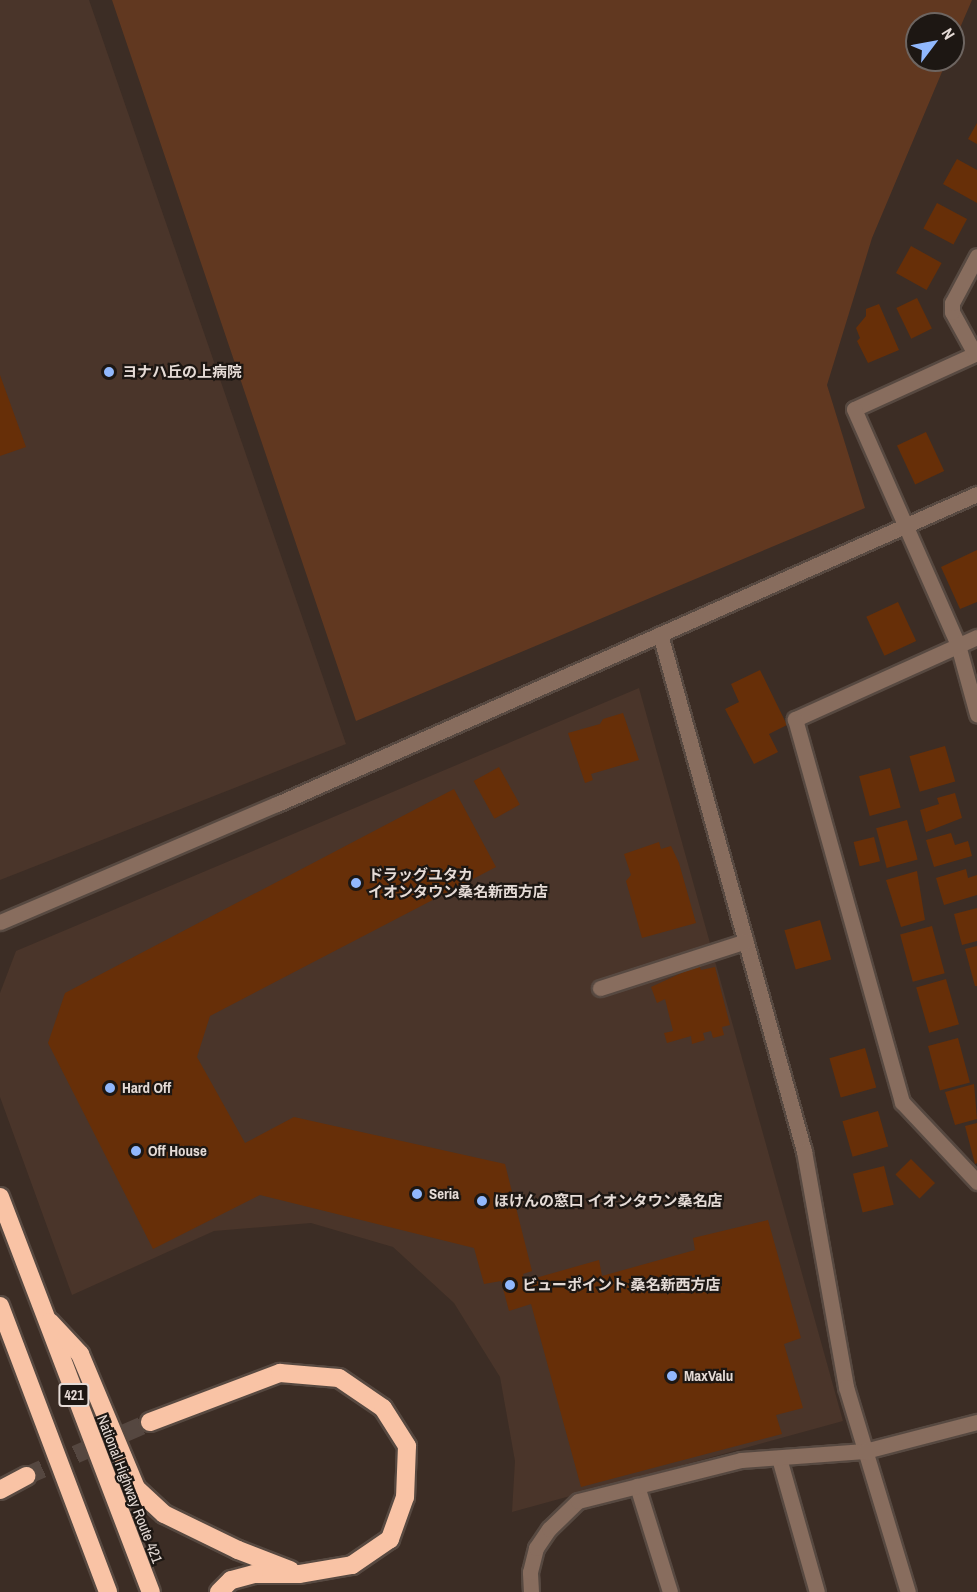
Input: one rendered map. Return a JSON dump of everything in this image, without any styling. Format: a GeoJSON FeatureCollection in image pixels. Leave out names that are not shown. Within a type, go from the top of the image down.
{"type":"FeatureCollection","features":[{"type":"Feature","properties":{"kind":"highway","name":"National Highway Route 421"},"geometry":{"type":"LineString","coordinates":[[0,1197],[151,1592]]}},
{"type":"Feature","properties":{"kind":"highway","name":"421"},"geometry":{"type":"LineString","coordinates":[[0,1306],[108,1592]]}},
{"type":"Feature","properties":{"kind":"highway"},"geometry":{"type":"LineString","coordinates":[[43,1314],[80,1354],[136,1488],[164,1514],[238,1550],[299,1574]]}},
{"type":"Feature","properties":{"kind":"highway"},"geometry":{"type":"LineString","coordinates":[[150,1422],[280,1373],[339,1378],[383,1408],[407,1446],[405,1497],[390,1539],[352,1565],[299,1574],[254,1574],[231,1580],[219,1592]]}},
{"type":"Feature","properties":{"kind":"highway"},"geometry":{"type":"LineString","coordinates":[[0,1490],[26,1476]]}},
{"type":"Feature","properties":{"kind":"street"},"geometry":{"type":"LineString","coordinates":[[977,256],[952,303],[952,312],[976,353],[854,409],[907,524],[958,645],[977,714]]}},
{"type":"Feature","properties":{"kind":"street"},"geometry":{"type":"LineString","coordinates":[[0,922],[977,494]]}},
{"type":"Feature","properties":{"kind":"street"},"geometry":{"type":"LineString","coordinates":[[660,634],[804,1152],[846,1387],[908,1592]]}},
{"type":"Feature","properties":{"kind":"street"},"geometry":{"type":"LineString","coordinates":[[977,637],[795,719],[902,1102],[977,1182]]}},
{"type":"Feature","properties":{"kind":"street"},"geometry":{"type":"LineString","coordinates":[[600,988],[746,941]]}},
{"type":"Feature","properties":{"kind":"street"},"geometry":{"type":"LineString","coordinates":[[531,1592],[530,1572],[534,1556],[549,1529],[578,1501],[741,1460],[865,1451],[977,1422]]}},
{"type":"Feature","properties":{"kind":"street"},"geometry":{"type":"LineString","coordinates":[[779,1458],[817,1592]]}},
{"type":"Feature","properties":{"kind":"street"},"geometry":{"type":"LineString","coordinates":[[637,1486],[670,1592]]}},
{"type":"Feature","properties":{"kind":"shaded area","name":"ヨナハ丘の上病院"},"geometry":{"type":"Polygon","coordinates":[[[0,0],[89,0],[346,744],[0,880],[0,0]]]}},
{"type":"Feature","properties":{"kind":"shaded area"},"geometry":{"type":"Polygon","coordinates":[[[112,0],[972,0],[965,16],[965,12],[905,12],[905,72],[942,72],[872,238],[827,385],[865,508],[356,721],[112,0]]]}},
{"type":"Feature","properties":{"kind":"shaded area"},"geometry":{"type":"Polygon","coordinates":[[[639,688],[843,1421],[512,1512],[515,1461],[500,1377],[454,1303],[393,1247],[311,1223],[214,1231],[72,1295],[0,1097],[0,993],[16,951],[639,688]]]}},
{"type":"Feature","properties":{"kind":"building"},"geometry":{"type":"Polygon","coordinates":[[[977,123],[977,144],[968,139],[977,123]]]}},
{"type":"Feature","properties":{"kind":"building"},"geometry":{"type":"Polygon","coordinates":[[[957,159],[977,170],[977,203],[943,184],[957,159]]]}},
{"type":"Feature","properties":{"kind":"building"},"geometry":{"type":"Polygon","coordinates":[[[937,203],[967,219],[953,245],[923,229],[937,203]]]}},
{"type":"Feature","properties":{"kind":"building"},"geometry":{"type":"Polygon","coordinates":[[[911,246],[942,263],[927,290],[896,273],[911,246]]]}},
{"type":"Feature","properties":{"kind":"building"},"geometry":{"type":"Polygon","coordinates":[[[917,298],[932,329],[911,339],[896,308],[917,298]]]}},
{"type":"Feature","properties":{"kind":"building"},"geometry":{"type":"Polygon","coordinates":[[[879,304],[899,350],[868,363],[857,341],[860,338],[856,328],[866,316],[866,309],[879,304]]]}},
{"type":"Feature","properties":{"kind":"building"},"geometry":{"type":"Polygon","coordinates":[[[0,375],[26,447],[0,456],[0,375]]]}},
{"type":"Feature","properties":{"kind":"building"},"geometry":{"type":"Polygon","coordinates":[[[926,432],[944,471],[915,484],[897,446],[926,432]]]}},
{"type":"Feature","properties":{"kind":"building"},"geometry":{"type":"Polygon","coordinates":[[[977,550],[977,602],[960,609],[941,567],[977,550]]]}},
{"type":"Feature","properties":{"kind":"building"},"geometry":{"type":"Polygon","coordinates":[[[898,602],[916,641],[884,656],[866,617],[898,602]]]}},
{"type":"Feature","properties":{"kind":"building"},"geometry":{"type":"Polygon","coordinates":[[[760,670],[787,725],[769,734],[778,752],[754,764],[725,709],[739,702],[731,684],[760,670]]]}},
{"type":"Feature","properties":{"kind":"building"},"geometry":{"type":"Polygon","coordinates":[[[623,713],[639,760],[591,774],[593,780],[585,783],[568,733],[600,724],[603,719],[623,713]]]}},
{"type":"Feature","properties":{"kind":"building"},"geometry":{"type":"Polygon","coordinates":[[[945,746],[955,782],[920,792],[909,756],[945,746]]]}},
{"type":"Feature","properties":{"kind":"building"},"geometry":{"type":"Polygon","coordinates":[[[499,767],[520,805],[494,819],[474,781],[499,767]]]}},
{"type":"Feature","properties":{"kind":"building"},"geometry":{"type":"Polygon","coordinates":[[[890,768],[901,808],[870,816],[859,776],[890,768]]]}},
{"type":"Feature","properties":{"kind":"building"},"geometry":{"type":"Polygon","coordinates":[[[454,789],[496,867],[210,1016],[197,1057],[245,1143],[294,1117],[505,1164],[532,1271],[523,1274],[525,1281],[599,1260],[602,1276],[695,1250],[693,1238],[768,1220],[801,1338],[784,1344],[803,1408],[776,1415],[782,1434],[581,1487],[531,1304],[509,1311],[501,1281],[484,1284],[474,1248],[260,1195],[153,1249],[48,1043],[65,993],[454,789]]]}},
{"type":"Feature","properties":{"kind":"building"},"geometry":{"type":"Polygon","coordinates":[[[955,793],[962,818],[926,832],[920,810],[939,804],[937,798],[955,793]]]}},
{"type":"Feature","properties":{"kind":"building"},"geometry":{"type":"Polygon","coordinates":[[[907,820],[918,860],[887,868],[876,828],[907,820]]]}},
{"type":"Feature","properties":{"kind":"building"},"geometry":{"type":"Polygon","coordinates":[[[951,833],[955,845],[968,841],[972,856],[934,867],[926,840],[951,833]]]}},
{"type":"Feature","properties":{"kind":"building"},"geometry":{"type":"Polygon","coordinates":[[[874,837],[880,861],[860,866],[854,842],[874,837]]]}},
{"type":"Feature","properties":{"kind":"building"},"geometry":{"type":"Polygon","coordinates":[[[659,842],[661,849],[671,846],[679,863],[696,923],[642,938],[626,881],[631,875],[624,854],[659,842]]]}},
{"type":"Feature","properties":{"kind":"building"},"geometry":{"type":"Polygon","coordinates":[[[966,869],[968,878],[977,875],[977,895],[944,905],[936,878],[966,869]]]}},
{"type":"Feature","properties":{"kind":"building"},"geometry":{"type":"Polygon","coordinates":[[[917,871],[925,920],[901,927],[886,880],[917,871]]]}},
{"type":"Feature","properties":{"kind":"building"},"geometry":{"type":"Polygon","coordinates":[[[977,908],[977,941],[962,945],[954,914],[977,908]]]}},
{"type":"Feature","properties":{"kind":"building"},"geometry":{"type":"Polygon","coordinates":[[[820,920],[831,959],[796,970],[784,930],[820,920]]]}},
{"type":"Feature","properties":{"kind":"building"},"geometry":{"type":"Polygon","coordinates":[[[932,926],[945,973],[913,982],[900,935],[932,926]]]}},
{"type":"Feature","properties":{"kind":"building"},"geometry":{"type":"Polygon","coordinates":[[[977,946],[977,986],[975,986],[965,949],[977,946]]]}},
{"type":"Feature","properties":{"kind":"building"},"geometry":{"type":"Polygon","coordinates":[[[699,965],[701,970],[715,967],[730,1025],[722,1027],[724,1035],[713,1038],[711,1031],[703,1033],[705,1040],[692,1044],[691,1036],[667,1043],[664,1033],[673,1031],[665,999],[657,1003],[651,987],[699,965]]]}},
{"type":"Feature","properties":{"kind":"building"},"geometry":{"type":"Polygon","coordinates":[[[946,979],[959,1024],[929,1033],[916,988],[946,979]]]}},
{"type":"Feature","properties":{"kind":"building"},"geometry":{"type":"Polygon","coordinates":[[[958,1038],[970,1082],[940,1090],[928,1046],[958,1038]]]}},
{"type":"Feature","properties":{"kind":"building"},"geometry":{"type":"Polygon","coordinates":[[[865,1048],[876,1087],[841,1098],[829,1058],[865,1048]]]}},
{"type":"Feature","properties":{"kind":"building"},"geometry":{"type":"Polygon","coordinates":[[[974,1084],[977,1119],[955,1125],[945,1092],[974,1084]]]}},
{"type":"Feature","properties":{"kind":"building"},"geometry":{"type":"Polygon","coordinates":[[[878,1111],[888,1147],[853,1157],[842,1121],[878,1111]]]}},
{"type":"Feature","properties":{"kind":"building"},"geometry":{"type":"Polygon","coordinates":[[[977,1123],[977,1163],[975,1164],[965,1126],[977,1123]]]}},
{"type":"Feature","properties":{"kind":"building"},"geometry":{"type":"Polygon","coordinates":[[[911,1159],[935,1183],[919,1199],[895,1175],[911,1159]]]}},
{"type":"Feature","properties":{"kind":"building"},"geometry":{"type":"Polygon","coordinates":[[[884,1166],[894,1205],[863,1213],[853,1174],[884,1166]]]}},
{"type":"Feature","properties":{"kind":"tunnel"},"geometry":{"type":"LineString","coordinates":[[26,1476],[150,1422]]}},
{"type":"Feature","properties":{"kind":"place","name":"ヨナハ丘の上病院"},"geometry":{"type":"Point","coordinates":[109,372]}},
{"type":"Feature","properties":{"kind":"place","name":"ドラッグユタカ イオンタウン桑名新西方店"},"geometry":{"type":"Point","coordinates":[356,883]}},
{"type":"Feature","properties":{"kind":"place","name":"Hard Off"},"geometry":{"type":"Point","coordinates":[110,1088]}},
{"type":"Feature","properties":{"kind":"place","name":"Off House"},"geometry":{"type":"Point","coordinates":[136,1151]}},
{"type":"Feature","properties":{"kind":"place","name":"Seria"},"geometry":{"type":"Point","coordinates":[417,1194]}},
{"type":"Feature","properties":{"kind":"place","name":"ほけんの窓口 イオンタウン桑名店"},"geometry":{"type":"Point","coordinates":[482,1201]}},
{"type":"Feature","properties":{"kind":"place","name":"ビューポイント 桑名新西方店"},"geometry":{"type":"Point","coordinates":[510,1285]}},
{"type":"Feature","properties":{"kind":"place","name":"MaxValu"},"geometry":{"type":"Point","coordinates":[672,1376]}}]}
